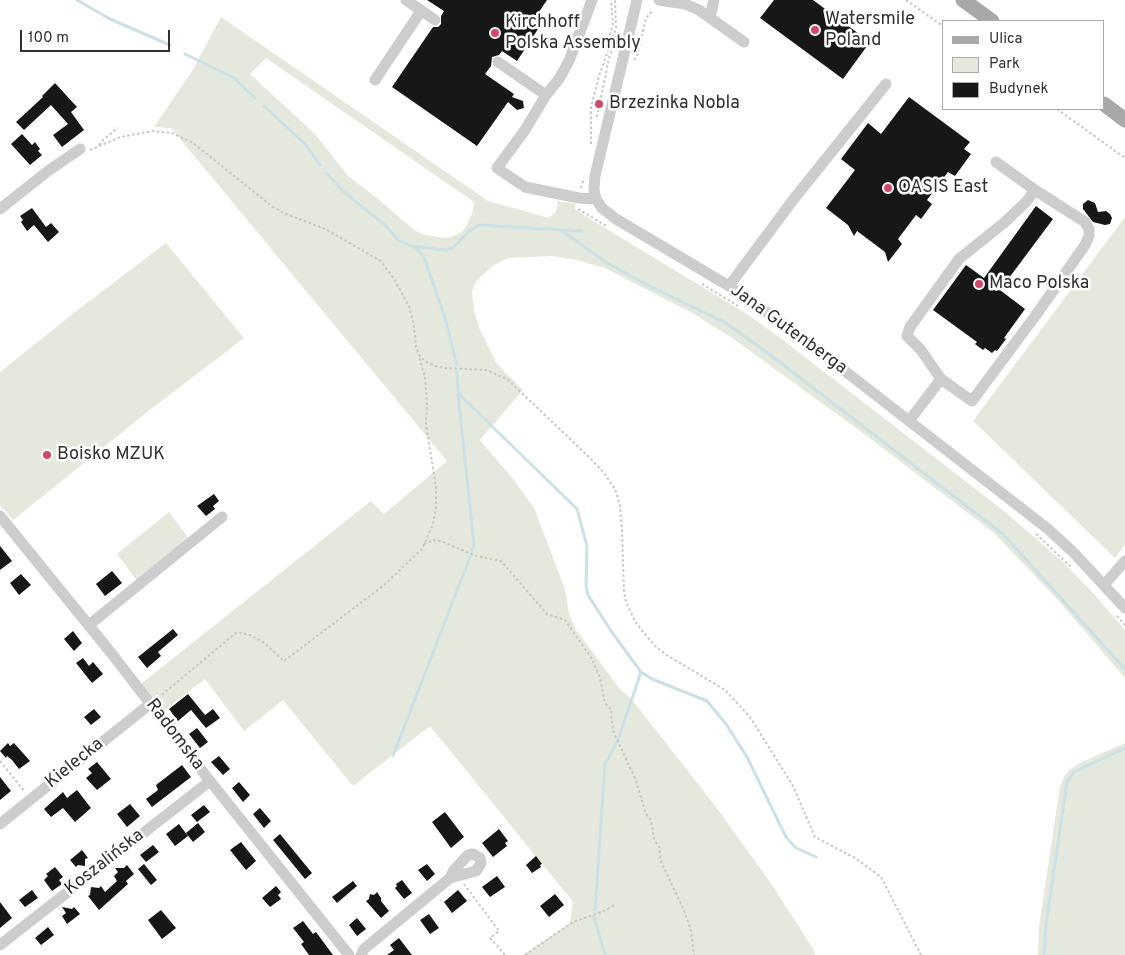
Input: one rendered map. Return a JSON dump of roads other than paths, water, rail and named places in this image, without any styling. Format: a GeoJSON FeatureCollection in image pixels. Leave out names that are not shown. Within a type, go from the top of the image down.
{"type":"FeatureCollection","features":[{"type":"Feature","properties":{"kind":"main road"},"geometry":{"type":"LineString","coordinates":[[963,0],[991,20]]}},
{"type":"Feature","properties":{"kind":"main road"},"geometry":{"type":"LineString","coordinates":[[1105,105],[1125,120]]}},
{"type":"Feature","properties":{"kind":"street"},"geometry":{"type":"LineString","coordinates":[[406,0],[434,20]]}},
{"type":"Feature","properties":{"kind":"street"},"geometry":{"type":"LineString","coordinates":[[592,0],[569,61],[559,79],[546,95],[525,130],[497,168],[525,187],[579,198],[596,199],[594,189],[596,176],[638,0]]}},
{"type":"Feature","properties":{"kind":"street"},"geometry":{"type":"LineString","coordinates":[[710,17],[714,0]]}},
{"type":"Feature","properties":{"kind":"street"},"geometry":{"type":"LineString","coordinates":[[658,4],[686,2],[744,42]]}},
{"type":"Feature","properties":{"kind":"street"},"geometry":{"type":"LineString","coordinates":[[375,80],[421,11]]}},
{"type":"Feature","properties":{"kind":"street"},"geometry":{"type":"LineString","coordinates":[[498,62],[546,95]]}},
{"type":"Feature","properties":{"kind":"street"},"geometry":{"type":"LineString","coordinates":[[729,286],[793,200],[886,84]]}},
{"type":"Feature","properties":{"kind":"street"},"geometry":{"type":"LineString","coordinates":[[0,210],[48,171],[80,149]]}},
{"type":"Feature","properties":{"kind":"street"},"geometry":{"type":"LineString","coordinates":[[996,162],[1085,222],[1089,229],[1089,236],[1085,245],[1036,315],[972,401],[941,379],[921,350],[907,336],[910,327],[959,259],[1006,222],[1035,190]]}},
{"type":"Feature","properties":{"kind":"street","name":"Jana Gutenberga"},"geometry":{"type":"LineString","coordinates":[[596,199],[602,208],[616,220],[729,286],[787,326],[1048,529],[1104,585],[1120,611]]}},
{"type":"Feature","properties":{"kind":"street"},"geometry":{"type":"LineString","coordinates":[[909,421],[941,379]]}},
{"type":"Feature","properties":{"kind":"street","name":"Radomska"},"geometry":{"type":"LineString","coordinates":[[0,516],[89,625],[349,955]]}},
{"type":"Feature","properties":{"kind":"street"},"geometry":{"type":"LineString","coordinates":[[89,625],[222,517]]}},
{"type":"Feature","properties":{"kind":"street"},"geometry":{"type":"LineString","coordinates":[[1104,585],[1125,561]]}},
{"type":"Feature","properties":{"kind":"street","name":"Kielecka"},"geometry":{"type":"LineString","coordinates":[[0,824],[150,704]]}},
{"type":"Feature","properties":{"kind":"street","name":"Koszalińska"},"geometry":{"type":"LineString","coordinates":[[0,945],[210,781]]}},
{"type":"Feature","properties":{"kind":"street"},"geometry":{"type":"LineString","coordinates":[[360,955],[364,949],[454,877]]}},
{"type":"Feature","properties":{"kind":"waterway"},"geometry":{"type":"LineString","coordinates":[[77,0],[110,19],[170,45]]}},
{"type":"Feature","properties":{"kind":"waterway"},"geometry":{"type":"LineString","coordinates":[[185,54],[234,78],[255,98]]}},
{"type":"Feature","properties":{"kind":"waterway"},"geometry":{"type":"LineString","coordinates":[[264,106],[306,145],[320,165]]}},
{"type":"Feature","properties":{"kind":"waterway"},"geometry":{"type":"LineString","coordinates":[[327,174],[344,192],[386,226],[398,240],[411,246],[446,250],[453,248],[468,232],[479,225],[582,231]]}},
{"type":"Feature","properties":{"kind":"waterway"},"geometry":{"type":"LineString","coordinates":[[561,230],[607,263],[649,286],[726,323],[1003,534],[1125,669]]}},
{"type":"Feature","properties":{"kind":"waterway"},"geometry":{"type":"LineString","coordinates":[[415,247],[424,257],[445,318],[457,365]]}},
{"type":"Feature","properties":{"kind":"waterway"},"geometry":{"type":"LineString","coordinates":[[457,372],[458,390],[462,397],[577,509],[587,546],[586,586],[588,595],[641,672],[618,740],[605,764],[595,910]]}},
{"type":"Feature","properties":{"kind":"waterway"},"geometry":{"type":"LineString","coordinates":[[458,394],[474,545],[471,552]]}},
{"type":"Feature","properties":{"kind":"waterway"},"geometry":{"type":"LineString","coordinates":[[393,756],[470,557]]}},
{"type":"Feature","properties":{"kind":"waterway"},"geometry":{"type":"LineString","coordinates":[[641,672],[652,679],[707,701],[726,724],[747,757],[786,837],[796,848],[816,857]]}},
{"type":"Feature","properties":{"kind":"waterway"},"geometry":{"type":"LineString","coordinates":[[1044,955],[1046,925],[1067,782],[1074,772],[1125,748]]}},
{"type":"Feature","properties":{"kind":"waterway"},"geometry":{"type":"LineString","coordinates":[[594,917],[605,955]]}},
{"type":"Feature","properties":{"kind":"place","name":"Watersmile Poland"},"geometry":{"type":"Point","coordinates":[815,30]}},
{"type":"Feature","properties":{"kind":"place","name":"Kirchhoff Polska Assembly"},"geometry":{"type":"Point","coordinates":[495,33]}},
{"type":"Feature","properties":{"kind":"place","name":"Brzezinka Nobla"},"geometry":{"type":"Point","coordinates":[599,104]}},
{"type":"Feature","properties":{"kind":"place","name":"OASIS East"},"geometry":{"type":"Point","coordinates":[888,188]}},
{"type":"Feature","properties":{"kind":"place","name":"Maco Polska"},"geometry":{"type":"Point","coordinates":[979,284]}},
{"type":"Feature","properties":{"kind":"place","name":"Boisko MZUK"},"geometry":{"type":"Point","coordinates":[47,455]}}]}
